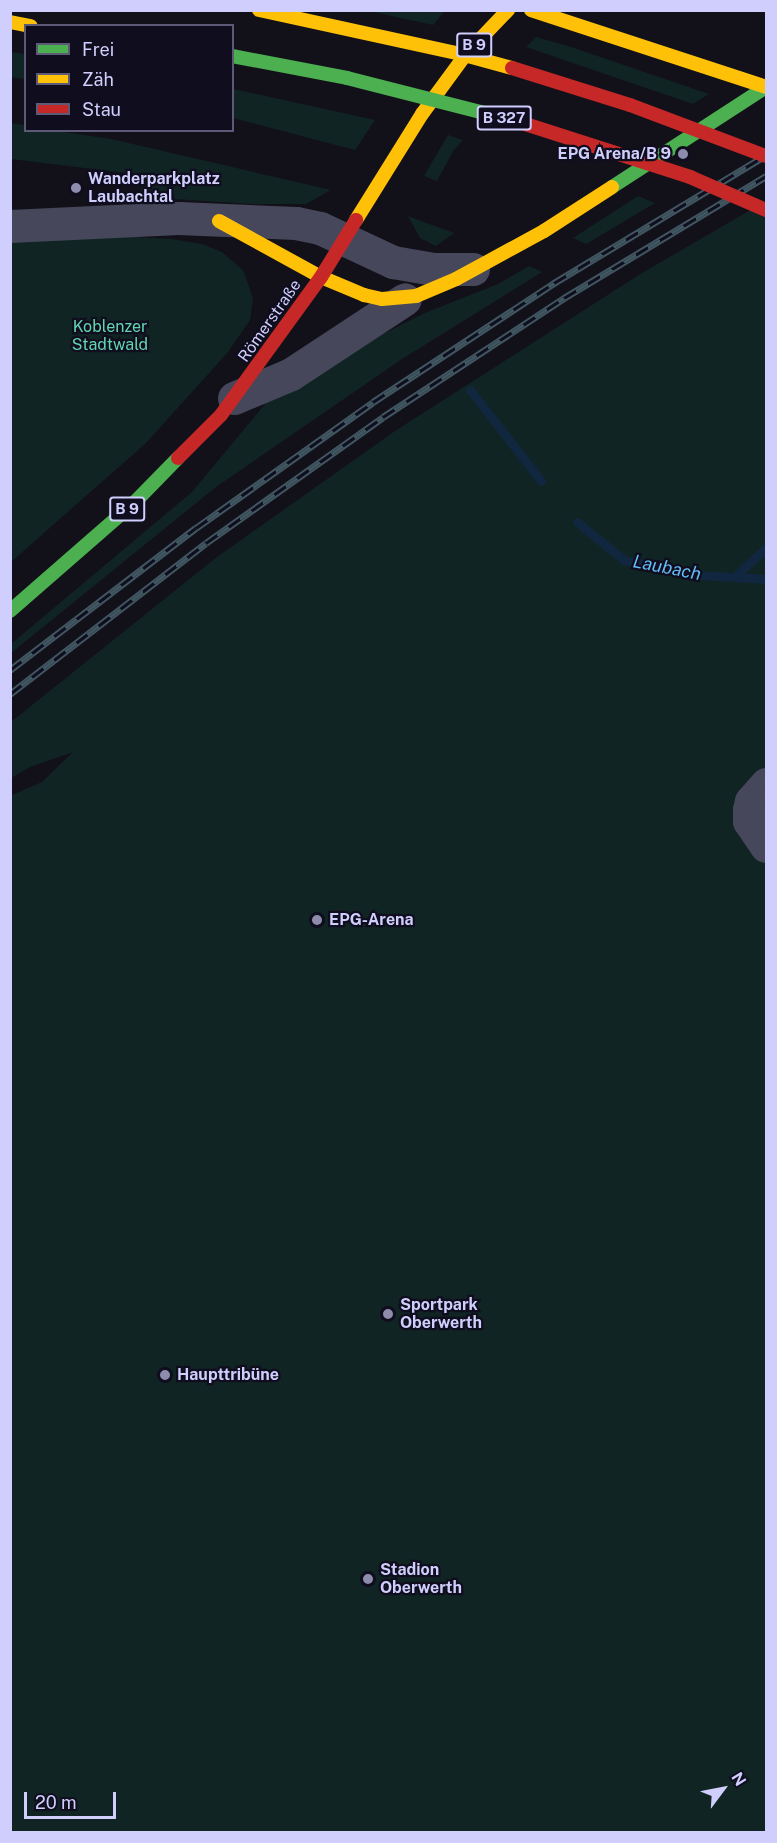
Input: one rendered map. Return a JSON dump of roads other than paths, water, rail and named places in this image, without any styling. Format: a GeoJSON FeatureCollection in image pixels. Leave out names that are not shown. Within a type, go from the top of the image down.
{"type":"FeatureCollection","features":[{"type":"Feature","properties":{"kind":"main road"},"geometry":{"type":"LineString","coordinates":[[259,10],[457,53],[552,80],[640,108],[766,156]]}},
{"type":"Feature","properties":{"kind":"main road","name":"Römerstraße"},"geometry":{"type":"LineString","coordinates":[[10,611],[135,502],[187,451],[234,398],[321,277],[422,114],[466,54],[508,10]]}},
{"type":"Feature","properties":{"kind":"main road"},"geometry":{"type":"LineString","coordinates":[[531,10],[766,87]]}},
{"type":"Feature","properties":{"kind":"main road","name":"B 327"},"geometry":{"type":"LineString","coordinates":[[234,56],[346,78],[534,126],[690,177],[766,210]]}},
{"type":"Feature","properties":{"kind":"main road"},"geometry":{"type":"LineString","coordinates":[[219,221],[321,277],[373,298],[405,298],[428,292],[544,231],[766,87]]}},
{"type":"Feature","properties":{"kind":"street"},"geometry":{"type":"LineString","coordinates":[[10,226],[178,218],[308,225],[405,265],[433,269],[472,269]]}},
{"type":"Feature","properties":{"kind":"street"},"geometry":{"type":"LineString","coordinates":[[234,398],[291,374],[405,298]]}},
{"type":"Feature","properties":{"kind":"street"},"geometry":{"type":"LineString","coordinates":[[766,784],[751,801],[749,810],[749,821],[766,846]]}},
{"type":"Feature","properties":{"kind":"waterway","name":"Laubach"},"geometry":{"type":"LineString","coordinates":[[470,390],[541,481]]}},
{"type":"Feature","properties":{"kind":"waterway","name":"Laubach"},"geometry":{"type":"LineString","coordinates":[[577,522],[624,560],[699,575],[766,579]]}},
{"type":"Feature","properties":{"kind":"waterway","name":"Laubach"},"geometry":{"type":"LineString","coordinates":[[734,577],[766,548]]}},
{"type":"Feature","properties":{"kind":"railway"},"geometry":{"type":"LineString","coordinates":[[10,670],[196,528],[373,402],[554,283],[766,155]]}},
{"type":"Feature","properties":{"kind":"railway"},"geometry":{"type":"LineString","coordinates":[[10,694],[206,543],[383,417],[564,298],[766,176]]}},
{"type":"Feature","properties":{"kind":"place","name":"EPG Arena/B 9"},"geometry":{"type":"Point","coordinates":[683,154]}},
{"type":"Feature","properties":{"kind":"place","name":"Wanderparkplatz Laubachtal"},"geometry":{"type":"Point","coordinates":[76,188]}},
{"type":"Feature","properties":{"kind":"place","name":"EPG-Arena"},"geometry":{"type":"Point","coordinates":[317,920]}},
{"type":"Feature","properties":{"kind":"place","name":"Sportpark Oberwerth"},"geometry":{"type":"Point","coordinates":[388,1314]}},
{"type":"Feature","properties":{"kind":"place","name":"Haupttribüne"},"geometry":{"type":"Point","coordinates":[165,1375]}},
{"type":"Feature","properties":{"kind":"place","name":"Stadion Oberwerth"},"geometry":{"type":"Point","coordinates":[368,1579]}},
{"type":"Feature","properties":{"kind":"park label","name":"Koblenzer Stadtwald"},"geometry":{"type":"Point","coordinates":[110,336]}}]}
